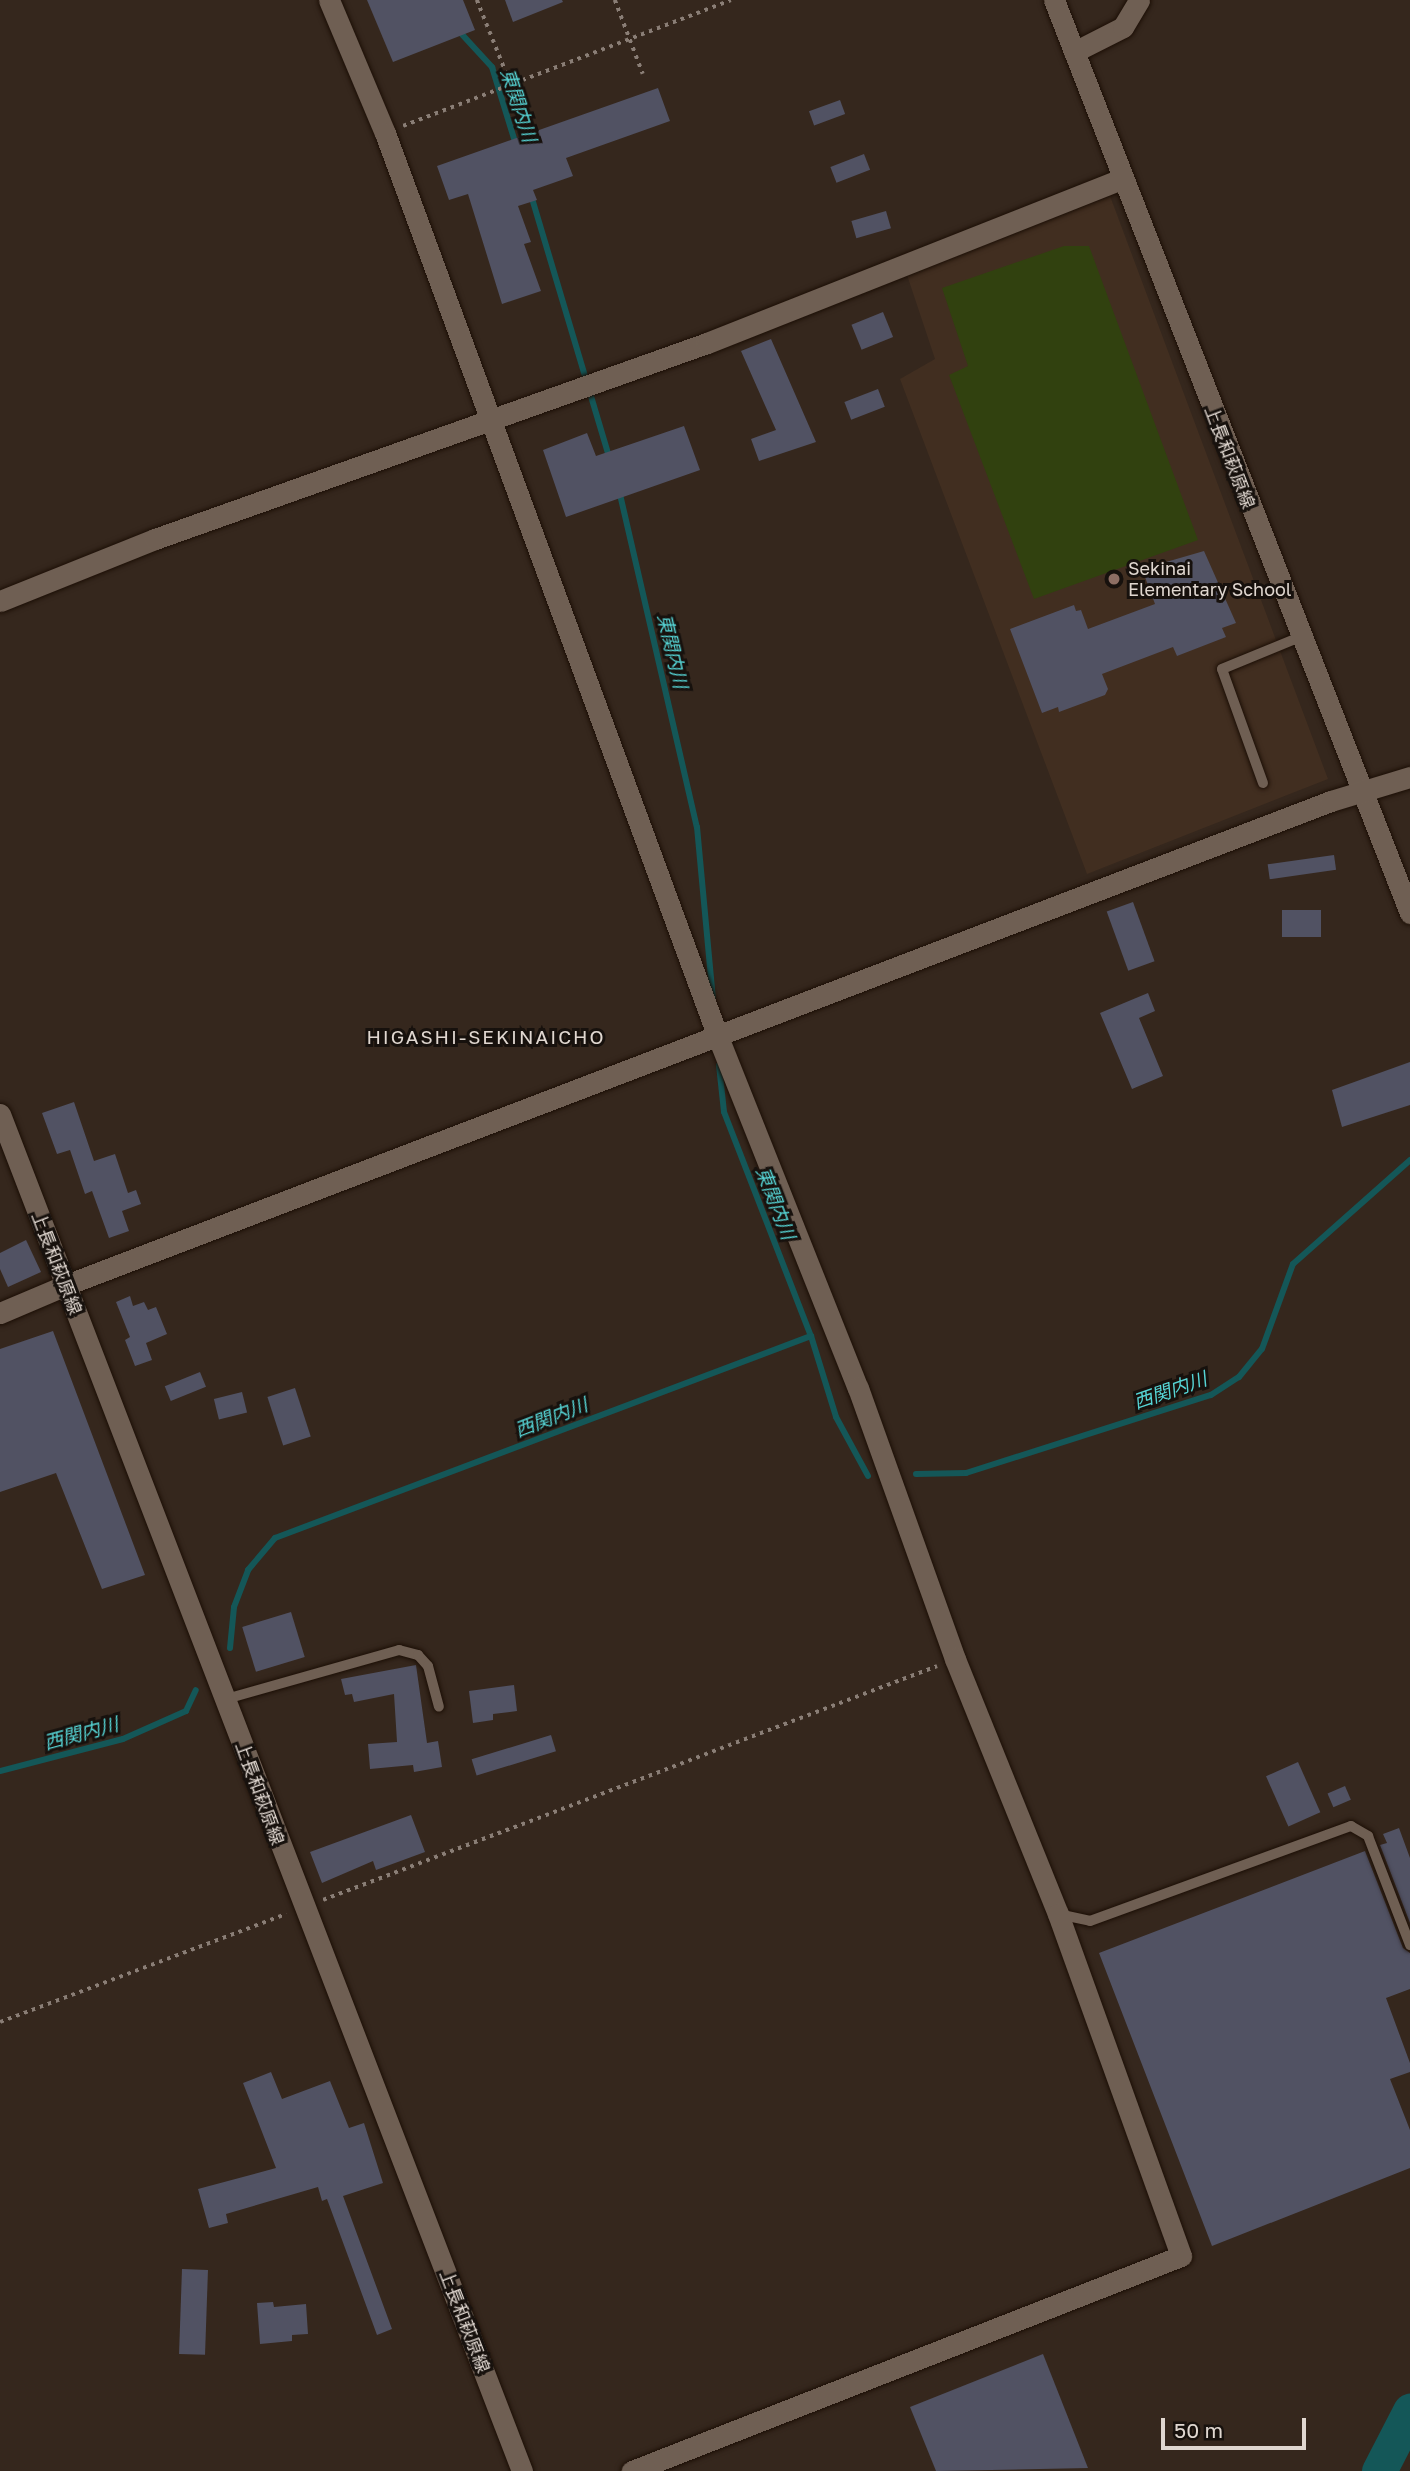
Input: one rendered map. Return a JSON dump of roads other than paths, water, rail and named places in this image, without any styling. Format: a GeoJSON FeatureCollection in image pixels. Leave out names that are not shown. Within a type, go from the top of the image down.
{"type":"FeatureCollection","features":[{"type":"Feature","properties":{"kind":"street"},"geometry":{"type":"LineString","coordinates":[[329,0],[384,133],[487,421],[718,1037],[858,1388],[955,1659],[1058,1914],[1181,2256],[632,2471]]}},
{"type":"Feature","properties":{"kind":"street","name":"上長和萩原線"},"geometry":{"type":"LineString","coordinates":[[1054,0],[1359,792],[1410,913]]}},
{"type":"Feature","properties":{"kind":"street"},"geometry":{"type":"LineString","coordinates":[[1074,51],[1105,40],[1123,27],[1139,0]]}},
{"type":"Feature","properties":{"kind":"street"},"geometry":{"type":"LineString","coordinates":[[0,601],[155,539],[707,343],[1122,179]]}},
{"type":"Feature","properties":{"kind":"street"},"geometry":{"type":"LineString","coordinates":[[0,1313],[1359,792],[1410,777]]}},
{"type":"Feature","properties":{"kind":"street","name":"上長和萩原線"},"geometry":{"type":"LineString","coordinates":[[0,1114],[522,2471]]}},
{"type":"Feature","properties":{"kind":"lane"},"geometry":{"type":"LineString","coordinates":[[1264,783],[1222,669],[1300,637]]}},
{"type":"Feature","properties":{"kind":"lane"},"geometry":{"type":"LineString","coordinates":[[226,1699],[399,1650],[418,1655],[428,1666],[439,1707]]}},
{"type":"Feature","properties":{"kind":"lane"},"geometry":{"type":"LineString","coordinates":[[1058,1914],[1090,1921],[1351,1826],[1368,1836],[1410,1945]]}},
{"type":"Feature","properties":{"kind":"waterway","name":"東関内川"},"geometry":{"type":"LineString","coordinates":[[457,29],[492,67],[516,145]]}},
{"type":"Feature","properties":{"kind":"waterway","name":"東関内川"},"geometry":{"type":"LineString","coordinates":[[531,195],[610,460]]}},
{"type":"Feature","properties":{"kind":"waterway","name":"東関内川"},"geometry":{"type":"LineString","coordinates":[[619,490],[697,827],[713,998]]}},
{"type":"Feature","properties":{"kind":"waterway","name":"東関内川"},"geometry":{"type":"LineString","coordinates":[[719,1065],[724,1112],[811,1336],[836,1417],[868,1476]]}},
{"type":"Feature","properties":{"kind":"waterway","name":"西関内川"},"geometry":{"type":"LineString","coordinates":[[916,1474],[966,1473],[1211,1395],[1239,1377],[1262,1349],[1293,1264],[1410,1160]]}},
{"type":"Feature","properties":{"kind":"waterway","name":"西関内川"},"geometry":{"type":"LineString","coordinates":[[230,1648],[234,1607],[248,1570],[275,1538],[811,1336]]}},
{"type":"Feature","properties":{"kind":"waterway","name":"西関内川"},"geometry":{"type":"LineString","coordinates":[[0,1771],[123,1739],[186,1711],[196,1690]]}},
{"type":"Feature","properties":{"kind":"waterway"},"geometry":{"type":"LineString","coordinates":[[1379,2471],[1410,2411]]}},
{"type":"Feature","properties":{"kind":"place","name":"Sekinai Elementary School"},"geometry":{"type":"Point","coordinates":[1114,579]}},
{"type":"Feature","properties":{"kind":"district","name":"HIGASHI-SEKINAICHO"},"geometry":{"type":"Point","coordinates":[486,1037]}}]}
